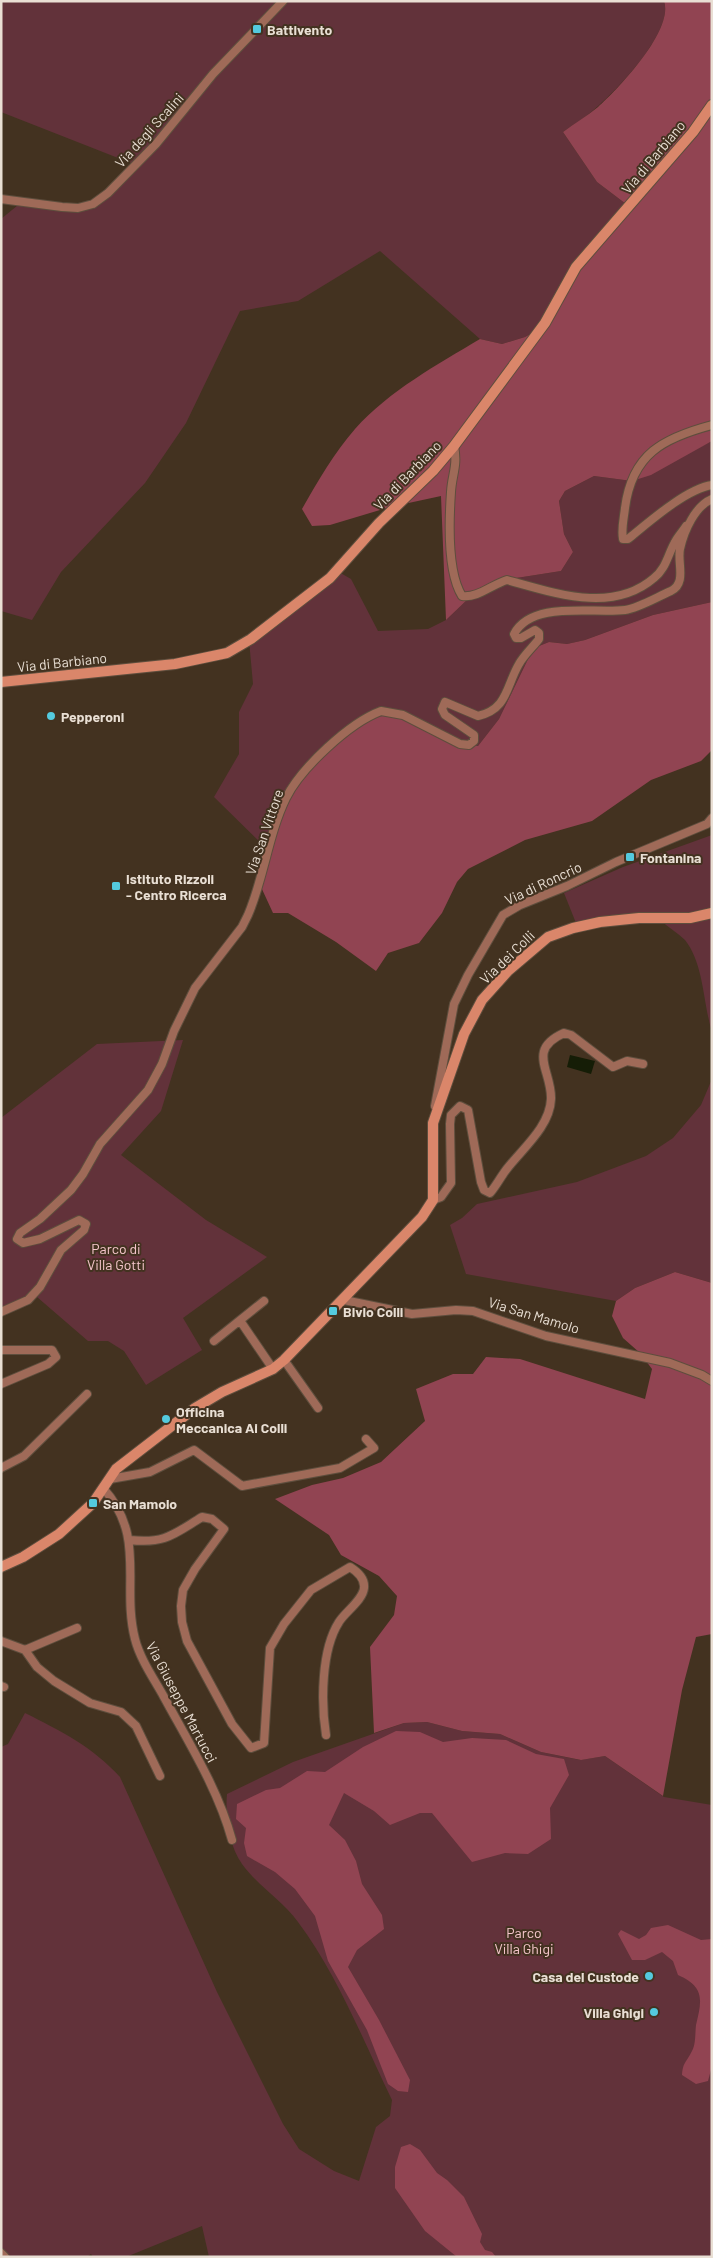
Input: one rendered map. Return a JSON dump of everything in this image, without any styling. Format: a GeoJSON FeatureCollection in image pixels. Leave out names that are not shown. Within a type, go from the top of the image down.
{"type":"FeatureCollection","features":[{"type":"Feature","properties":{"kind":"main road","name":"Via di Barbiano"},"geometry":{"type":"LineString","coordinates":[[1,682],[175,664],[203,659],[240,647],[330,578],[379,523],[433,471],[454,446],[545,323],[576,267],[693,132],[712,105]]}},
{"type":"Feature","properties":{"kind":"main road","name":"Via dei Colli"},"geometry":{"type":"LineString","coordinates":[[433,1123],[468,1023],[482,1000],[536,945],[560,932],[600,922],[639,918],[690,918],[712,913]]}},
{"type":"Feature","properties":{"kind":"main road"},"geometry":{"type":"LineString","coordinates":[[1,1567],[23,1557],[59,1534],[93,1503],[116,1469],[196,1408],[222,1392],[273,1369],[344,1300],[414,1227],[433,1200],[433,1123]]}},
{"type":"Feature","properties":{"kind":"street","name":"Via degli Scalini"},"geometry":{"type":"LineString","coordinates":[[1,199],[78,208],[93,204],[108,193],[156,144],[213,74],[283,1]]}},
{"type":"Feature","properties":{"kind":"street"},"geometry":{"type":"LineString","coordinates":[[712,425],[683,433],[660,444],[640,463],[628,490],[622,539],[628,539],[650,521],[692,493],[712,485]]}},
{"type":"Feature","properties":{"kind":"street","name":"Via San Vittore"},"geometry":{"type":"LineString","coordinates":[[454,446],[457,461],[451,491],[451,537],[456,585],[462,596],[472,597],[495,584],[507,580],[583,598],[610,599],[634,591],[655,578],[666,563],[675,541],[705,502],[712,498]]}},
{"type":"Feature","properties":{"kind":"street","name":"Via San Vittore"},"geometry":{"type":"LineString","coordinates":[[1,1312],[28,1300],[40,1287],[61,1250],[84,1230],[86,1224],[79,1220],[40,1239],[24,1243],[17,1239],[20,1232],[40,1219],[71,1190],[83,1174],[100,1144],[148,1090],[162,1064],[174,1031],[196,988],[248,915],[278,819],[293,786],[340,736],[381,711],[403,715],[460,744],[469,745],[474,741],[474,735],[445,714],[442,709],[445,702],[478,716],[494,710],[502,703],[520,663],[539,639],[539,633],[535,630],[522,638],[516,638],[514,634],[517,627],[551,611],[626,610],[673,590],[681,577],[680,550],[692,518]]}},
{"type":"Feature","properties":{"kind":"street","name":"Via di Roncrio"},"geometry":{"type":"LineString","coordinates":[[433,1123],[454,1004],[468,975],[503,915],[520,905],[567,886],[616,862],[707,824],[712,818]]}},
{"type":"Feature","properties":{"kind":"street"},"geometry":{"type":"LineString","coordinates":[[433,1200],[441,1197],[451,1183],[451,1115],[460,1106],[468,1110],[481,1182],[484,1190],[490,1193],[544,1122],[551,1099],[542,1058],[547,1045],[556,1036],[564,1033],[571,1035],[612,1067],[627,1061],[642,1064]]}},
{"type":"Feature","properties":{"kind":"street","name":"Via San Mamolo"},"geometry":{"type":"LineString","coordinates":[[344,1300],[394,1308],[412,1314],[456,1310],[473,1312],[546,1336],[670,1363],[702,1375],[712,1382]]}},
{"type":"Feature","properties":{"kind":"street"},"geometry":{"type":"LineString","coordinates":[[214,1341],[241,1322],[264,1301]]}},
{"type":"Feature","properties":{"kind":"street"},"geometry":{"type":"LineString","coordinates":[[241,1322],[273,1369]]}},
{"type":"Feature","properties":{"kind":"street"},"geometry":{"type":"LineString","coordinates":[[1,1350],[52,1350],[56,1356],[48,1364],[1,1384]]}},
{"type":"Feature","properties":{"kind":"street"},"geometry":{"type":"LineString","coordinates":[[284,1360],[318,1408]]}},
{"type":"Feature","properties":{"kind":"street"},"geometry":{"type":"LineString","coordinates":[[1,1468],[24,1456],[87,1394]]}},
{"type":"Feature","properties":{"kind":"street"},"geometry":{"type":"LineString","coordinates":[[110,1479],[150,1472],[194,1450],[242,1486],[340,1468],[374,1448],[366,1439]]}},
{"type":"Feature","properties":{"kind":"street","name":"Via Giuseppe Martucci"},"geometry":{"type":"LineString","coordinates":[[103,1488],[115,1501],[130,1540],[131,1608],[135,1640],[206,1772],[232,1840]]}},
{"type":"Feature","properties":{"kind":"street"},"geometry":{"type":"LineString","coordinates":[[130,1540],[150,1542],[165,1539],[202,1517],[212,1519],[224,1529],[195,1569],[184,1590],[181,1606],[182,1622],[187,1641],[232,1724],[251,1748],[264,1744],[270,1648],[284,1624],[311,1590],[350,1567],[358,1572],[364,1582],[364,1591],[338,1623],[322,1682],[322,1711],[326,1735]]}},
{"type":"Feature","properties":{"kind":"street"},"geometry":{"type":"LineString","coordinates":[[25,1650],[77,1628]]}},
{"type":"Feature","properties":{"kind":"street"},"geometry":{"type":"LineString","coordinates":[[1,1641],[25,1650],[37,1667],[54,1681],[90,1703],[122,1712],[136,1726],[160,1776]]}},
{"type":"Feature","properties":{"kind":"street"},"geometry":{"type":"LineString","coordinates":[[1,2253],[5,2257]]}},
{"type":"Feature","properties":{"kind":"green space"},"geometry":{"type":"Polygon","coordinates":[[[1,1],[664,1],[665,13],[661,27],[653,42],[631,73],[594,110],[563,132],[597,182],[626,204],[547,325],[525,337],[502,344],[480,339],[380,251],[298,301],[240,311],[186,423],[145,483],[61,572],[32,620],[1,611],[1,219],[23,201],[79,209],[105,196],[136,165],[1,112],[1,1]]]}},
{"type":"Feature","properties":{"kind":"green space"},"geometry":{"type":"Polygon","coordinates":[[[712,441],[712,602],[653,615],[585,640],[567,644],[549,642],[539,646],[528,659],[499,719],[478,746],[448,741],[430,733],[404,717],[271,853],[214,797],[239,754],[239,712],[253,684],[249,640],[337,571],[351,579],[378,631],[428,629],[446,620],[468,599],[510,579],[561,571],[573,552],[564,534],[559,501],[565,491],[594,476],[632,481],[712,441]]]}},
{"type":"Feature","properties":{"kind":"green space"},"geometry":{"type":"Polygon","coordinates":[[[712,835],[712,1032],[700,972],[685,940],[661,921],[578,928],[564,893],[623,867],[712,835]]]}},
{"type":"Feature","properties":{"kind":"green space","name":"Parco di Villa Gotti"},"geometry":{"type":"Polygon","coordinates":[[[183,1040],[161,1111],[121,1155],[206,1220],[267,1257],[183,1318],[202,1350],[146,1385],[124,1351],[108,1341],[88,1341],[37,1297],[1,1314],[1,1118],[97,1044],[183,1040]]]}},
{"type":"Feature","properties":{"kind":"green space"},"geometry":{"type":"Polygon","coordinates":[[[712,1079],[712,1283],[675,1272],[635,1288],[616,1301],[466,1274],[450,1225],[462,1218],[477,1204],[577,1182],[646,1156],[673,1138],[701,1105],[712,1079]]]}},
{"type":"Feature","properties":{"kind":"green space","name":"Parco Villa Ghigi"},"geometry":{"type":"Polygon","coordinates":[[[25,1713],[88,1748],[120,1777],[217,1992],[283,2124],[299,2149],[334,2171],[359,2181],[376,2127],[390,2116],[392,2100],[338,1986],[312,1943],[292,1914],[248,1872],[238,1857],[229,1830],[227,1794],[293,1762],[404,1723],[427,1722],[462,1731],[500,1734],[541,1752],[580,1760],[605,1756],[664,1797],[712,1805],[712,2257],[209,2257],[202,2226],[126,2257],[93,2257],[91,2254],[87,2257],[1,2257],[1,1747],[8,1744],[25,1713]]]}},
{"type":"Feature","properties":{"kind":"shaded area"},"geometry":{"type":"Polygon","coordinates":[[[664,1],[712,1],[712,441],[651,475],[632,481],[594,476],[565,491],[559,501],[564,534],[573,552],[561,571],[510,579],[468,599],[446,620],[441,496],[390,507],[330,525],[312,526],[302,509],[347,438],[383,402],[431,369],[480,339],[502,344],[525,337],[547,325],[575,275],[626,204],[597,182],[563,132],[598,107],[643,58],[661,27],[665,13],[664,1]]]}},
{"type":"Feature","properties":{"kind":"shaded area"},"geometry":{"type":"Polygon","coordinates":[[[712,602],[712,750],[701,761],[651,780],[592,821],[525,840],[468,869],[457,882],[442,913],[419,943],[388,953],[376,971],[336,942],[288,913],[273,913],[261,887],[288,793],[340,734],[377,717],[392,714],[404,717],[438,738],[460,746],[478,746],[499,719],[528,659],[539,646],[549,642],[567,644],[585,640],[653,615],[712,602]]]}},
{"type":"Feature","properties":{"kind":"shaded area"},"geometry":{"type":"Polygon","coordinates":[[[570,1055],[595,1061],[591,1074],[567,1067],[570,1055]]]}},
{"type":"Feature","properties":{"kind":"shaded area"},"geometry":{"type":"Polygon","coordinates":[[[675,1272],[712,1283],[712,1634],[696,1637],[682,1690],[663,1796],[605,1756],[581,1760],[541,1752],[500,1734],[462,1731],[427,1722],[404,1723],[374,1733],[370,1647],[394,1615],[397,1596],[379,1576],[341,1555],[329,1535],[275,1499],[312,1485],[343,1478],[381,1462],[425,1421],[416,1389],[453,1374],[473,1374],[486,1357],[520,1359],[645,1399],[652,1369],[640,1353],[623,1338],[612,1316],[616,1301],[635,1288],[675,1272]]]}},
{"type":"Feature","properties":{"kind":"shaded area"},"geometry":{"type":"Polygon","coordinates":[[[396,1731],[420,1732],[443,1742],[472,1738],[506,1740],[536,1754],[564,1759],[569,1775],[550,1808],[551,1839],[528,1854],[505,1853],[472,1862],[432,1813],[420,1813],[390,1825],[374,1811],[344,1793],[329,1825],[345,1840],[356,1861],[362,1884],[382,1915],[384,1929],[357,1950],[348,1967],[379,2020],[410,2080],[408,2092],[398,2091],[388,2084],[367,2030],[328,1961],[315,1916],[295,1889],[275,1872],[247,1856],[244,1843],[246,1828],[236,1819],[237,1804],[266,1790],[280,1788],[307,1771],[325,1772],[363,1747],[396,1731]]]}},
{"type":"Feature","properties":{"kind":"shaded area"},"geometry":{"type":"Polygon","coordinates":[[[668,1925],[701,1940],[712,1939],[712,2066],[708,2081],[696,2084],[682,2075],[684,2065],[695,2042],[700,2008],[697,1990],[693,1984],[678,1975],[673,1961],[662,1952],[645,1960],[632,1960],[618,1934],[621,1930],[639,1939],[646,1935],[651,1928],[668,1925]]]}},
{"type":"Feature","properties":{"kind":"shaded area"},"geometry":{"type":"Polygon","coordinates":[[[410,2144],[420,2150],[437,2173],[464,2197],[482,2234],[480,2242],[485,2250],[492,2252],[496,2257],[457,2257],[425,2231],[395,2188],[395,2167],[401,2147],[410,2144]]]}},
{"type":"Feature","properties":{"kind":"place","name":"Battivento"},"geometry":{"type":"Point","coordinates":[257,29]}},
{"type":"Feature","properties":{"kind":"place","name":"Pepperoni"},"geometry":{"type":"Point","coordinates":[51,716]}},
{"type":"Feature","properties":{"kind":"place","name":"Fontanina"},"geometry":{"type":"Point","coordinates":[630,857]}},
{"type":"Feature","properties":{"kind":"place","name":"Istituto Rizzoli - Centro Ricerca"},"geometry":{"type":"Point","coordinates":[116,886]}},
{"type":"Feature","properties":{"kind":"place","name":"Bivio Colli"},"geometry":{"type":"Point","coordinates":[333,1311]}},
{"type":"Feature","properties":{"kind":"place","name":"Officina Meccanica Ai Colli"},"geometry":{"type":"Point","coordinates":[166,1419]}},
{"type":"Feature","properties":{"kind":"place","name":"San Mamolo"},"geometry":{"type":"Point","coordinates":[93,1503]}},
{"type":"Feature","properties":{"kind":"place","name":"Casa del Custode"},"geometry":{"type":"Point","coordinates":[649,1976]}},
{"type":"Feature","properties":{"kind":"place","name":"Villa Ghigi"},"geometry":{"type":"Point","coordinates":[654,2012]}}]}
